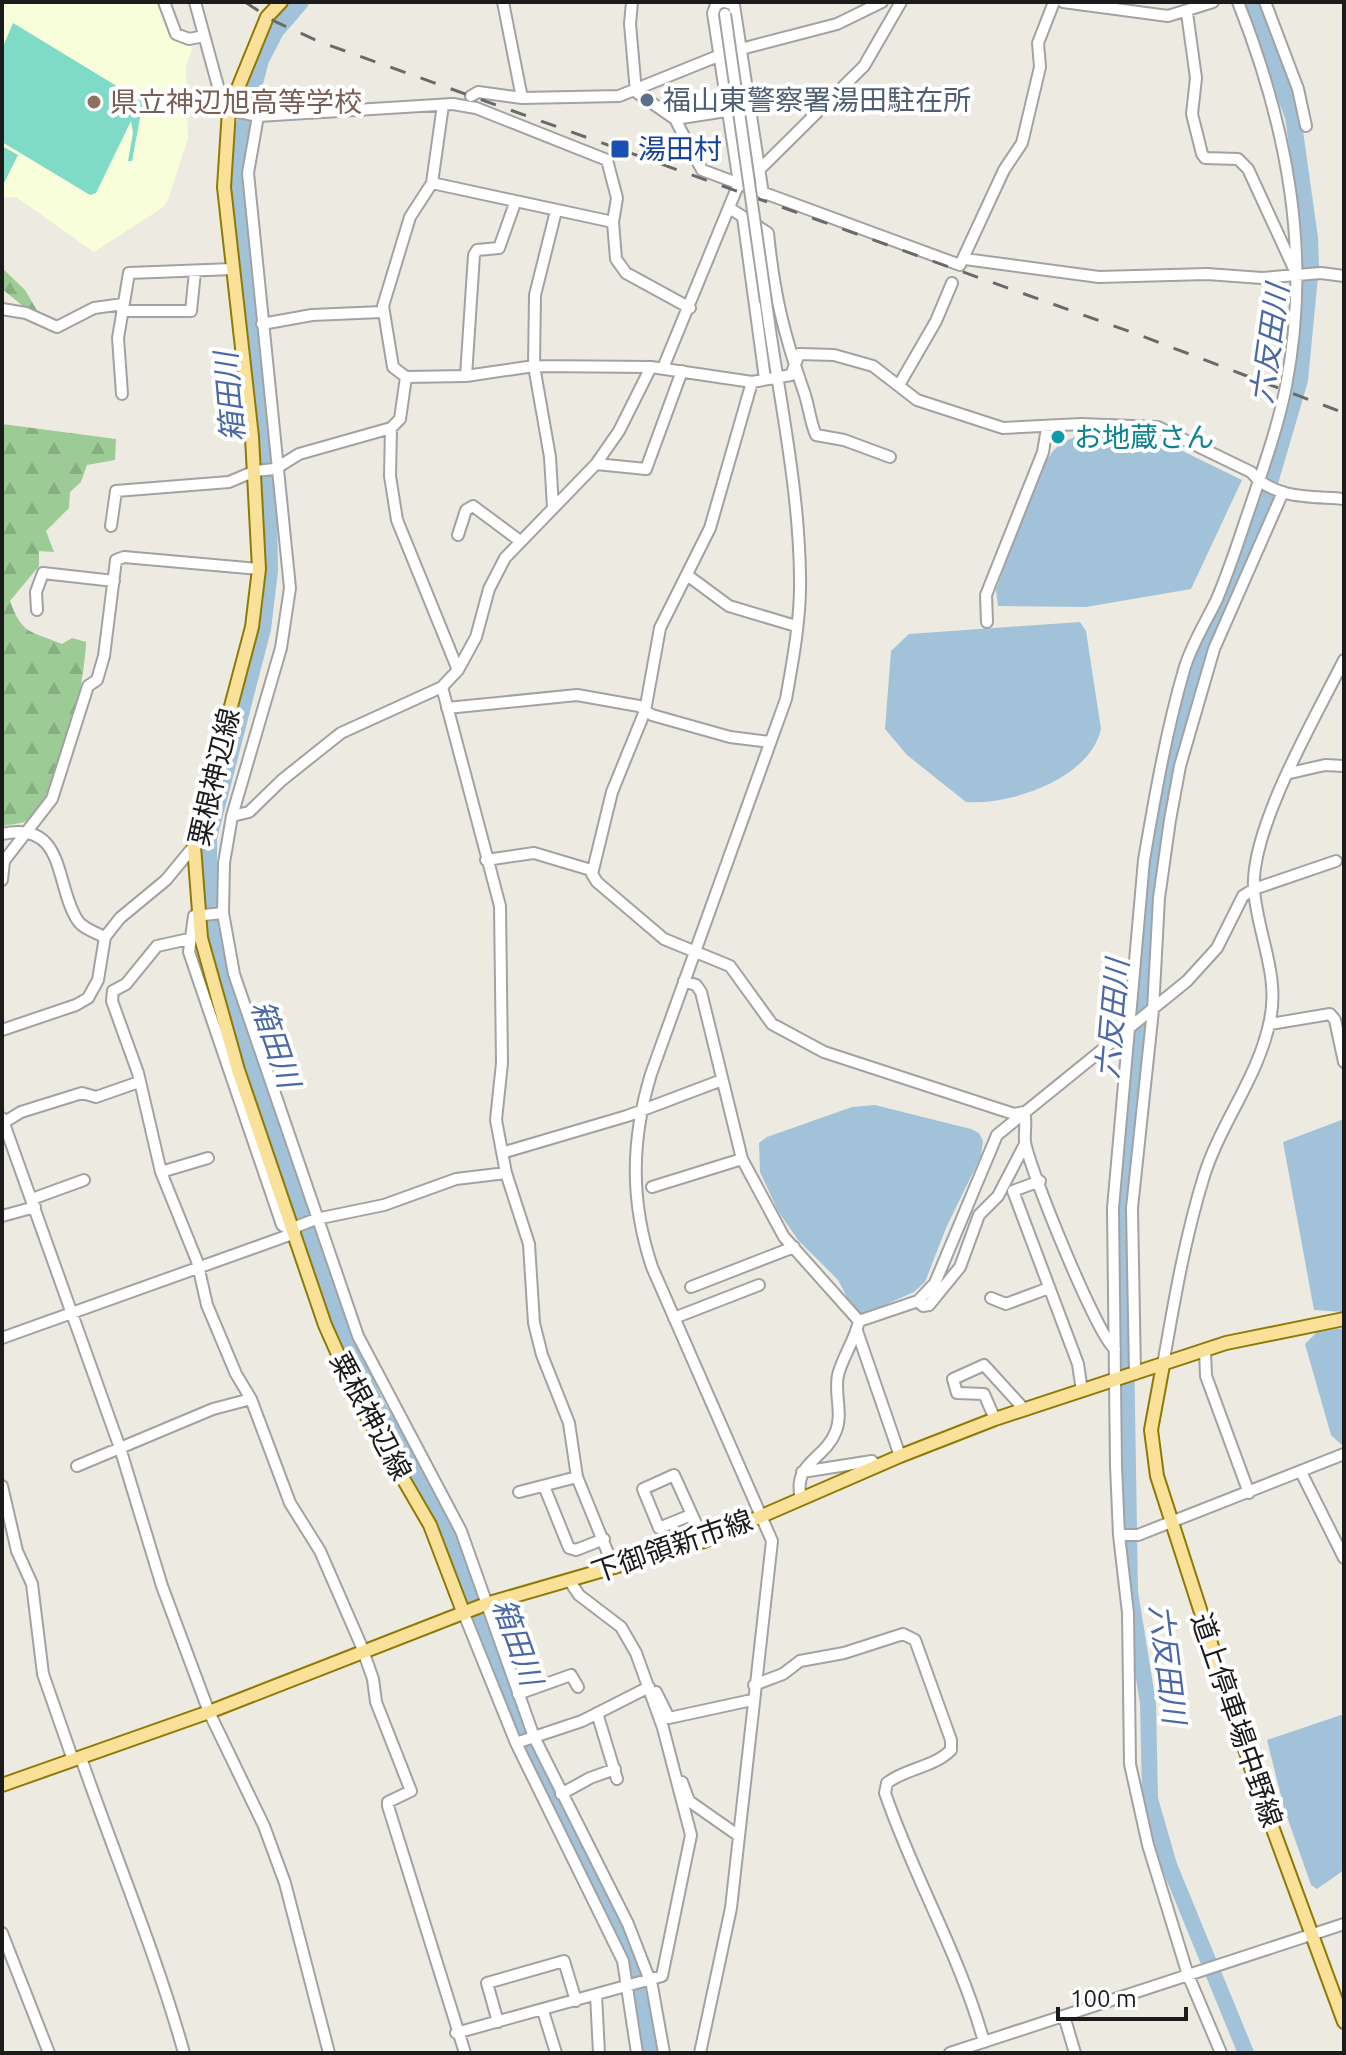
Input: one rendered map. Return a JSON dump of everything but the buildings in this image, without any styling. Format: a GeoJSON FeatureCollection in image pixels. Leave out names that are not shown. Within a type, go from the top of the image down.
{"type":"FeatureCollection","features":[{"type":"Feature","properties":{"kind":"main road","name":"粟根神辺線"},"geometry":{"type":"LineString","coordinates":[[281,2],[267,17],[231,111],[224,187],[256,471],[259,569],[252,627],[194,846],[199,916],[208,966],[238,1070],[325,1325],[349,1381],[430,1525],[466,1613]]}},
{"type":"Feature","properties":{"kind":"main road","name":"下御領新市線"},"geometry":{"type":"LineString","coordinates":[[2,1784],[209,1712],[484,1605],[704,1541],[900,1456],[995,1419],[1259,1333],[1344,1319]]}},
{"type":"Feature","properties":{"kind":"main road","name":"道上停車場中野線"},"geometry":{"type":"LineString","coordinates":[[1163,1365],[1154,1408],[1152,1449],[1170,1521],[1256,1783],[1312,1936],[1340,1997],[1344,2022]]}},
{"type":"Feature","properties":{"kind":"street"},"geometry":{"type":"LineString","coordinates":[[164,2],[176,34],[189,39],[204,36]]}},
{"type":"Feature","properties":{"kind":"street"},"geometry":{"type":"LineString","coordinates":[[195,2],[222,101],[231,111],[256,116],[443,105],[476,108],[607,160],[617,198],[613,222],[616,259],[626,273],[690,308]]}},
{"type":"Feature","properties":{"kind":"street"},"geometry":{"type":"LineString","coordinates":[[503,2],[522,98]]}},
{"type":"Feature","properties":{"kind":"street"},"geometry":{"type":"LineString","coordinates":[[632,2],[630,24],[636,92]]}},
{"type":"Feature","properties":{"kind":"street"},"geometry":{"type":"LineString","coordinates":[[741,49],[837,24],[882,2]]}},
{"type":"Feature","properties":{"kind":"street"},"geometry":{"type":"LineString","coordinates":[[759,170],[864,66],[901,2]]}},
{"type":"Feature","properties":{"kind":"street"},"geometry":{"type":"LineString","coordinates":[[636,92],[675,119],[702,170],[960,265],[1004,170],[1022,143],[1040,67],[1038,43],[1054,2]]}},
{"type":"Feature","properties":{"kind":"street"},"geometry":{"type":"LineString","coordinates":[[1063,2],[1168,16],[1187,13],[1213,2]]}},
{"type":"Feature","properties":{"kind":"street"},"geometry":{"type":"LineString","coordinates":[[1221,2053],[1190,1974],[1148,1845],[1130,1764],[1128,1613],[1119,1535],[1113,1208],[1144,860],[1171,721],[1185,667],[1218,596],[1260,481],[1286,389],[1297,275],[1295,213],[1283,141],[1262,64],[1238,2]]}},
{"type":"Feature","properties":{"kind":"street"},"geometry":{"type":"LineString","coordinates":[[1265,2],[1298,89],[1306,126]]}},
{"type":"Feature","properties":{"kind":"street"},"geometry":{"type":"LineString","coordinates":[[663,368],[731,209],[739,183],[718,56],[713,13],[716,5],[734,5],[763,194]]}},
{"type":"Feature","properties":{"kind":"street"},"geometry":{"type":"LineString","coordinates":[[724,5],[766,302],[770,378]]}},
{"type":"Feature","properties":{"kind":"street"},"geometry":{"type":"LineString","coordinates":[[1187,13],[1196,78],[1192,114],[1202,154],[1205,158],[1238,159],[1248,169],[1297,275]]}},
{"type":"Feature","properties":{"kind":"street"},"geometry":{"type":"LineString","coordinates":[[471,96],[478,92],[522,98],[619,96],[636,92],[718,56]]}},
{"type":"Feature","properties":{"kind":"street"},"geometry":{"type":"LineString","coordinates":[[443,105],[432,183],[410,217],[382,312],[393,367],[406,377],[466,376],[534,366],[651,367],[752,382],[791,375],[795,362],[804,352],[834,355],[873,366],[899,385],[908,396],[964,417],[1003,428],[1081,424],[1158,427],[1251,472],[1260,481],[1282,491],[1312,499],[1344,499]]}},
{"type":"Feature","properties":{"kind":"street"},"geometry":{"type":"LineString","coordinates":[[675,119],[726,111]]}},
{"type":"Feature","properties":{"kind":"street"},"geometry":{"type":"LineString","coordinates":[[256,116],[248,173],[290,588],[281,648],[232,816],[221,894],[231,962],[316,1219],[371,1366],[448,1503],[534,1737],[628,1924],[650,1981],[664,2053]]}},
{"type":"Feature","properties":{"kind":"street"},"geometry":{"type":"LineString","coordinates":[[432,183],[613,222]]}},
{"type":"Feature","properties":{"kind":"street"},"geometry":{"type":"LineString","coordinates":[[466,376],[474,255],[477,250],[499,248],[515,203]]}},
{"type":"Feature","properties":{"kind":"street"},"geometry":{"type":"LineString","coordinates":[[731,209],[768,233],[786,345],[795,362],[816,435],[844,440],[890,457]]}},
{"type":"Feature","properties":{"kind":"street"},"geometry":{"type":"LineString","coordinates":[[553,507],[550,457],[534,366],[535,295],[556,211]]}},
{"type":"Feature","properties":{"kind":"street"},"geometry":{"type":"LineString","coordinates":[[700,2053],[731,1908],[772,1541],[652,1267],[637,1211],[633,1180],[640,1112],[786,699],[796,626],[801,579],[794,497],[743,217]]}},
{"type":"Feature","properties":{"kind":"street"},"geometry":{"type":"LineString","coordinates":[[965,259],[1099,277],[1207,274],[1262,278],[1321,273],[1344,276]]}},
{"type":"Feature","properties":{"kind":"street"},"geometry":{"type":"LineString","coordinates":[[122,394],[118,338],[129,273],[233,269]]}},
{"type":"Feature","properties":{"kind":"street"},"geometry":{"type":"LineString","coordinates":[[2,309],[26,313],[57,327],[94,308],[191,311],[195,272]]}},
{"type":"Feature","properties":{"kind":"street"},"geometry":{"type":"LineString","coordinates":[[899,385],[936,321],[952,283]]}},
{"type":"Feature","properties":{"kind":"street"},"geometry":{"type":"LineString","coordinates":[[262,324],[312,315],[382,312]]}},
{"type":"Feature","properties":{"kind":"street"},"geometry":{"type":"LineString","coordinates":[[232,816],[249,812],[282,780],[341,733],[442,687],[458,670],[476,637],[489,589],[505,558],[596,464],[619,431],[651,367]]}},
{"type":"Feature","properties":{"kind":"street"},"geometry":{"type":"LineString","coordinates":[[596,464],[646,469],[682,371]]}},
{"type":"Feature","properties":{"kind":"street"},"geometry":{"type":"LineString","coordinates":[[111,526],[116,491],[229,482],[256,471],[277,467],[299,454],[391,428],[400,419],[406,377]]}},
{"type":"Feature","properties":{"kind":"street"},"geometry":{"type":"LineString","coordinates":[[752,382],[715,514],[660,628],[645,711],[612,792],[591,870],[597,882],[664,939],[730,966],[763,1016],[798,1040],[824,1052],[1014,1114],[1024,1112]]}},
{"type":"Feature","properties":{"kind":"street"},"geometry":{"type":"LineString","coordinates":[[391,428],[390,476],[397,520],[458,670]]}},
{"type":"Feature","properties":{"kind":"street"},"geometry":{"type":"LineString","coordinates":[[987,622],[986,595],[1043,452],[1047,428]]}},
{"type":"Feature","properties":{"kind":"street"},"geometry":{"type":"LineString","coordinates":[[1134,1374],[1132,1208],[1159,898],[1180,766],[1214,649],[1282,491]]}},
{"type":"Feature","properties":{"kind":"street"},"geometry":{"type":"LineString","coordinates":[[458,535],[466,510],[473,506],[520,541]]}},
{"type":"Feature","properties":{"kind":"street"},"geometry":{"type":"LineString","coordinates":[[2,880],[4,861],[52,799],[88,686],[97,680],[116,560],[124,557],[259,569]]}},
{"type":"Feature","properties":{"kind":"street"},"geometry":{"type":"LineString","coordinates":[[37,610],[36,592],[43,573],[114,581]]}},
{"type":"Feature","properties":{"kind":"street"},"geometry":{"type":"LineString","coordinates":[[687,575],[729,606],[796,626]]}},
{"type":"Feature","properties":{"kind":"street"},"geometry":{"type":"LineString","coordinates":[[1163,1365],[1205,1173],[1251,1075],[1270,1024],[1273,980],[1254,889],[1256,851],[1344,660]]}},
{"type":"Feature","properties":{"kind":"street"},"geometry":{"type":"LineString","coordinates":[[442,687],[500,906],[502,1063],[496,1120],[505,1152],[506,1173],[529,1244],[534,1323],[542,1355],[569,1423],[577,1477],[614,1568]]}},
{"type":"Feature","properties":{"kind":"street"},"geometry":{"type":"LineString","coordinates":[[447,708],[577,695],[639,706],[645,711],[730,737],[770,742]]}},
{"type":"Feature","properties":{"kind":"street"},"geometry":{"type":"LineString","coordinates":[[1290,773],[1325,765],[1344,766]]}},
{"type":"Feature","properties":{"kind":"street"},"geometry":{"type":"LineString","coordinates":[[2,834],[26,832],[43,839],[54,853],[77,920],[105,937]]}},
{"type":"Feature","properties":{"kind":"street"},"geometry":{"type":"LineString","coordinates":[[194,846],[166,880],[120,918],[105,937],[103,992],[139,1082],[161,1172],[223,1345],[251,1399],[290,1503],[320,1551],[373,1679],[376,1702],[411,1791],[388,1802],[388,1806],[456,2033],[465,2053]]}},
{"type":"Feature","properties":{"kind":"street"},"geometry":{"type":"LineString","coordinates":[[486,860],[534,853],[591,870]]}},
{"type":"Feature","properties":{"kind":"street"},"geometry":{"type":"LineString","coordinates":[[801,1499],[798,1484],[802,1472],[836,1432],[837,1378],[858,1326],[918,1301],[942,1271],[997,1135],[1131,1030],[1217,948],[1243,896],[1254,889],[1336,861]]}},
{"type":"Feature","properties":{"kind":"street"},"geometry":{"type":"LineString","coordinates":[[223,913],[194,916],[189,939],[193,966],[282,1225],[294,1231]]}},
{"type":"Feature","properties":{"kind":"street"},"geometry":{"type":"LineString","coordinates":[[2,1030],[126,984],[157,946],[189,939]]}},
{"type":"Feature","properties":{"kind":"street"},"geometry":{"type":"LineString","coordinates":[[684,981],[696,985],[701,992],[742,1159],[773,1220],[858,1326],[900,1456]]}},
{"type":"Feature","properties":{"kind":"street"},"geometry":{"type":"LineString","coordinates":[[1270,1024],[1330,1014],[1335,1020],[1344,1062]]}},
{"type":"Feature","properties":{"kind":"street"},"geometry":{"type":"LineString","coordinates":[[505,1152],[640,1112],[722,1080]]}},
{"type":"Feature","properties":{"kind":"street"},"geometry":{"type":"LineString","coordinates":[[139,1082],[96,1097],[82,1093],[3,1120],[120,1448],[162,1586],[209,1712],[264,1826],[285,1883],[329,2053]]}},
{"type":"Feature","properties":{"kind":"street"},"geometry":{"type":"LineString","coordinates":[[1024,1112],[1025,1144],[1093,1318],[1115,1349]]}},
{"type":"Feature","properties":{"kind":"street"},"geometry":{"type":"LineString","coordinates":[[918,1301],[923,1306],[929,1305],[960,1267],[979,1215],[998,1196],[1025,1144]]}},
{"type":"Feature","properties":{"kind":"street"},"geometry":{"type":"LineString","coordinates":[[161,1172],[208,1158]]}},
{"type":"Feature","properties":{"kind":"street"},"geometry":{"type":"LineString","coordinates":[[652,1187],[742,1159]]}},
{"type":"Feature","properties":{"kind":"street"},"geometry":{"type":"LineString","coordinates":[[2,1338],[197,1268],[294,1231],[316,1219],[384,1205],[456,1179],[506,1173]]}},
{"type":"Feature","properties":{"kind":"street"},"geometry":{"type":"LineString","coordinates":[[2,1216],[84,1180]]}},
{"type":"Feature","properties":{"kind":"street"},"geometry":{"type":"LineString","coordinates":[[1040,1181],[1013,1191],[1078,1364],[1082,1391]]}},
{"type":"Feature","properties":{"kind":"street"},"geometry":{"type":"LineString","coordinates":[[691,1287],[794,1247]]}},
{"type":"Feature","properties":{"kind":"street"},"geometry":{"type":"LineString","coordinates":[[674,1318],[759,1285]]}},
{"type":"Feature","properties":{"kind":"street"},"geometry":{"type":"LineString","coordinates":[[991,1298],[1006,1304],[1049,1288]]}},
{"type":"Feature","properties":{"kind":"street"},"geometry":{"type":"LineString","coordinates":[[1205,1350],[1206,1376],[1249,1493]]}},
{"type":"Feature","properties":{"kind":"street"},"geometry":{"type":"LineString","coordinates":[[995,1419],[984,1394],[957,1393],[953,1379],[984,1365],[1025,1410]]}},
{"type":"Feature","properties":{"kind":"street"},"geometry":{"type":"LineString","coordinates":[[77,1466],[213,1409],[251,1399]]}},
{"type":"Feature","properties":{"kind":"street"},"geometry":{"type":"LineString","coordinates":[[1119,1535],[1138,1535],[1344,1454]]}},
{"type":"Feature","properties":{"kind":"street"},"geometry":{"type":"LineString","coordinates":[[802,1472],[872,1461],[877,1466]]}},
{"type":"Feature","properties":{"kind":"street"},"geometry":{"type":"LineString","coordinates":[[1301,1472],[1344,1558]]}},
{"type":"Feature","properties":{"kind":"street"},"geometry":{"type":"LineString","coordinates":[[691,1515],[659,1528],[643,1489],[674,1475],[704,1541]]}},
{"type":"Feature","properties":{"kind":"street"},"geometry":{"type":"LineString","coordinates":[[519,1492],[577,1477]]}},
{"type":"Feature","properties":{"kind":"street"},"geometry":{"type":"LineString","coordinates":[[2,1486],[17,1551],[32,1584],[43,1674],[131,1904],[162,1976],[184,2053]]}},
{"type":"Feature","properties":{"kind":"street"},"geometry":{"type":"LineString","coordinates":[[544,1486],[569,1548],[576,1550],[604,1539]]}},
{"type":"Feature","properties":{"kind":"street"},"geometry":{"type":"LineString","coordinates":[[456,2033],[662,1976],[691,1835],[648,1684],[621,1627],[579,1595],[569,1580]]}},
{"type":"Feature","properties":{"kind":"street"},"geometry":{"type":"LineString","coordinates":[[466,1613],[516,1743],[623,1961],[637,2053]]}},
{"type":"Feature","properties":{"kind":"street"},"geometry":{"type":"LineString","coordinates":[[754,1685],[783,1674],[800,1661],[812,1657],[844,1653],[903,1634],[915,1640],[951,1740],[951,1750],[927,1766],[892,1779],[887,1783],[885,1793],[906,1855],[960,1968],[984,2042]]}},
{"type":"Feature","properties":{"kind":"street"},"geometry":{"type":"LineString","coordinates":[[518,1694],[571,1675],[578,1687]]}},
{"type":"Feature","properties":{"kind":"street"},"geometry":{"type":"LineString","coordinates":[[516,1743],[597,1713],[650,1680],[669,1718],[752,1700]]}},
{"type":"Feature","properties":{"kind":"street"},"geometry":{"type":"LineString","coordinates":[[561,1794],[590,1778],[616,1774],[597,1713]]}},
{"type":"Feature","properties":{"kind":"street"},"geometry":{"type":"LineString","coordinates":[[674,1769],[689,1801],[739,1836]]}},
{"type":"Feature","properties":{"kind":"street"},"geometry":{"type":"LineString","coordinates":[[587,1889],[604,1881]]}},
{"type":"Feature","properties":{"kind":"street"},"geometry":{"type":"LineString","coordinates":[[950,2053],[1344,1924]]}},
{"type":"Feature","properties":{"kind":"street"},"geometry":{"type":"LineString","coordinates":[[2,1933],[49,2053]]}},
{"type":"Feature","properties":{"kind":"street"},"geometry":{"type":"LineString","coordinates":[[498,2022],[487,1983],[564,1961],[576,2001]]}},
{"type":"Feature","properties":{"kind":"street"},"geometry":{"type":"LineString","coordinates":[[596,1995],[599,2053]]}},
{"type":"Feature","properties":{"kind":"street"},"geometry":{"type":"LineString","coordinates":[[543,2011],[556,2053]]}},
{"type":"Feature","properties":{"kind":"street"},"geometry":{"type":"LineString","coordinates":[[1064,2016],[1075,2053]]}},
{"type":"Feature","properties":{"kind":"shaded area","name":"県立神辺旭高等学校"},"geometry":{"type":"Polygon","coordinates":[[[2,2],[159,2],[169,36],[193,47],[186,66],[188,138],[168,200],[162,208],[94,252],[16,197],[2,198],[2,2]]]}},
{"type":"Feature","properties":{"kind":"shaded area"},"geometry":{"type":"Polygon","coordinates":[[[13,23],[143,102],[132,161],[128,161],[133,133],[131,121],[96,193],[90,195],[2,142],[2,49],[13,23]]]}},
{"type":"Feature","properties":{"kind":"shaded area"},"geometry":{"type":"Polygon","coordinates":[[[2,146],[18,155],[2,187],[2,146]]]}},
{"type":"Feature","properties":{"kind":"shaded area"},"geometry":{"type":"Polygon","coordinates":[[[1088,435],[1164,442],[1242,480],[1191,589],[1086,607],[998,606],[996,590],[1029,497],[1045,463],[1061,444],[1088,435]]]}},
{"type":"Feature","properties":{"kind":"shaded area"},"geometry":{"type":"Polygon","coordinates":[[[1080,622],[1086,631],[1101,729],[1094,747],[1082,762],[1065,775],[1005,799],[966,802],[907,755],[885,729],[891,651],[909,634],[1080,622]]]}},
{"type":"Feature","properties":{"kind":"shaded area"},"geometry":{"type":"Polygon","coordinates":[[[875,1105],[971,1129],[979,1133],[983,1141],[981,1156],[946,1228],[925,1282],[914,1292],[862,1315],[855,1312],[838,1280],[798,1240],[778,1211],[760,1172],[759,1143],[767,1137],[852,1107],[875,1105]]]}},
{"type":"Feature","properties":{"kind":"shaded area"},"geometry":{"type":"Polygon","coordinates":[[[1344,1119],[1344,1312],[1314,1310],[1283,1142],[1344,1119]]]}},
{"type":"Feature","properties":{"kind":"shaded area"},"geometry":{"type":"Polygon","coordinates":[[[1344,1328],[1344,1447],[1331,1435],[1305,1344],[1317,1332],[1344,1328]]]}},
{"type":"Feature","properties":{"kind":"shaded area"},"geometry":{"type":"Polygon","coordinates":[[[1344,1714],[1344,1870],[1317,1889],[1311,1885],[1284,1808],[1267,1740],[1344,1714]]]}},
{"type":"Feature","properties":{"kind":"green space"},"geometry":{"type":"Polygon","coordinates":[[[2,268],[25,290],[38,312],[28,310],[2,289],[2,268]]]}},
{"type":"Feature","properties":{"kind":"green space"},"geometry":{"type":"Polygon","coordinates":[[[2,424],[116,439],[115,460],[87,465],[81,482],[70,492],[69,508],[46,531],[54,552],[39,551],[39,566],[10,601],[19,620],[35,634],[62,644],[72,638],[86,642],[70,735],[53,785],[32,818],[2,826],[2,424]]]}},
{"type":"Feature","properties":{"kind":"waterway","name":"箱田川"},"geometry":{"type":"LineString","coordinates":[[301,2],[276,31],[261,60],[236,156],[269,515],[270,571],[263,629],[209,838],[209,905],[218,965],[348,1345],[376,1404],[437,1506],[522,1733],[629,1949],[637,1972],[650,2053]]}},
{"type":"Feature","properties":{"kind":"waterway","name":"六反田川"},"geometry":{"type":"LineString","coordinates":[[1246,2053],[1169,1865],[1150,1799],[1148,1703],[1130,1592],[1124,1222],[1156,837],[1201,653],[1233,582],[1267,493],[1300,380],[1311,266],[1310,238],[1293,117],[1250,2]]}},
{"type":"Feature","properties":{"kind":"railway"},"geometry":{"type":"LineString","coordinates":[[245,2],[274,21],[320,42],[1142,336],[1344,413]]}},
{"type":"Feature","properties":{"kind":"place","name":"福山東警察署湯田駐在所"},"geometry":{"type":"Point","coordinates":[647,100]}},
{"type":"Feature","properties":{"kind":"place","name":"県立神辺旭高等学校"},"geometry":{"type":"Point","coordinates":[94,102]}},
{"type":"Feature","properties":{"kind":"place","name":"湯田村"},"geometry":{"type":"Point","coordinates":[620,149]}},
{"type":"Feature","properties":{"kind":"place","name":"お地蔵さん"},"geometry":{"type":"Point","coordinates":[1058,437]}}]}
